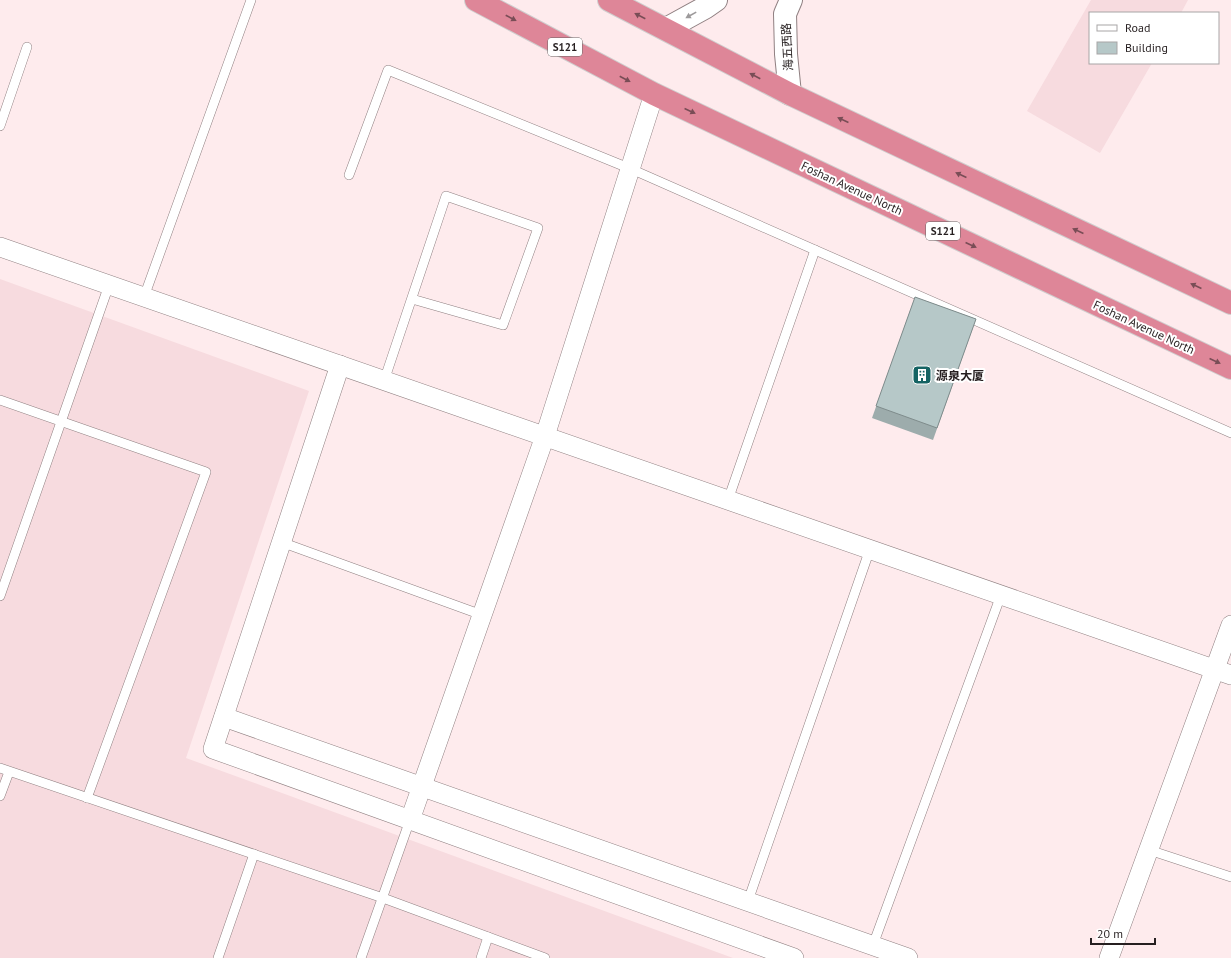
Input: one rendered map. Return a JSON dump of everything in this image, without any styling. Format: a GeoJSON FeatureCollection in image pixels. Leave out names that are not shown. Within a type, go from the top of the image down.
{"type":"FeatureCollection","features":[{"type":"Feature","properties":{"kind":"highway","name":"Foshan Avenue North"},"geometry":{"type":"LineString","coordinates":[[476,0],[654,94],[1231,368]]}},
{"type":"Feature","properties":{"kind":"highway"},"geometry":{"type":"LineString","coordinates":[[609,0],[790,94],[1231,303]]}},
{"type":"Feature","properties":{"kind":"main road"},"geometry":{"type":"LineString","coordinates":[[666,29],[716,0]]}},
{"type":"Feature","properties":{"kind":"main road","name":"海五西路"},"geometry":{"type":"LineString","coordinates":[[790,94],[786,54],[785,14],[791,0]]}},
{"type":"Feature","properties":{"kind":"street"},"geometry":{"type":"LineString","coordinates":[[410,820],[545,436],[654,94]]}},
{"type":"Feature","properties":{"kind":"street"},"geometry":{"type":"LineString","coordinates":[[0,247],[1223,672]]}},
{"type":"Feature","properties":{"kind":"street"},"geometry":{"type":"LineString","coordinates":[[340,365],[280,542],[213,749],[794,958]]}},
{"type":"Feature","properties":{"kind":"street"},"geometry":{"type":"LineString","coordinates":[[1109,958],[1149,850],[1223,672],[1231,625]]}},
{"type":"Feature","properties":{"kind":"street"},"geometry":{"type":"LineString","coordinates":[[224,717],[908,958]]}},
{"type":"Feature","properties":{"kind":"lane"},"geometry":{"type":"LineString","coordinates":[[144,297],[251,0]]}},
{"type":"Feature","properties":{"kind":"lane"},"geometry":{"type":"LineString","coordinates":[[0,126],[26,47]]}},
{"type":"Feature","properties":{"kind":"lane"},"geometry":{"type":"LineString","coordinates":[[349,175],[388,70],[631,169],[1231,433]]}},
{"type":"Feature","properties":{"kind":"lane"},"geometry":{"type":"LineString","coordinates":[[384,381],[446,196],[538,228],[503,325],[412,299]]}},
{"type":"Feature","properties":{"kind":"lane"},"geometry":{"type":"LineString","coordinates":[[728,500],[815,250]]}},
{"type":"Feature","properties":{"kind":"lane"},"geometry":{"type":"LineString","coordinates":[[0,596],[109,285]]}},
{"type":"Feature","properties":{"kind":"lane"},"geometry":{"type":"LineString","coordinates":[[0,400],[206,472],[87,798]]}},
{"type":"Feature","properties":{"kind":"lane"},"geometry":{"type":"LineString","coordinates":[[280,542],[482,615]]}},
{"type":"Feature","properties":{"kind":"lane"},"geometry":{"type":"LineString","coordinates":[[748,901],[870,549]]}},
{"type":"Feature","properties":{"kind":"lane"},"geometry":{"type":"LineString","coordinates":[[873,945],[1001,595]]}},
{"type":"Feature","properties":{"kind":"lane"},"geometry":{"type":"LineString","coordinates":[[0,768],[383,898],[546,958]]}},
{"type":"Feature","properties":{"kind":"lane"},"geometry":{"type":"LineString","coordinates":[[0,796],[10,772]]}},
{"type":"Feature","properties":{"kind":"lane"},"geometry":{"type":"LineString","coordinates":[[361,958],[410,820]]}},
{"type":"Feature","properties":{"kind":"lane"},"geometry":{"type":"LineString","coordinates":[[1149,850],[1231,877]]}},
{"type":"Feature","properties":{"kind":"lane"},"geometry":{"type":"LineString","coordinates":[[218,958],[254,854]]}},
{"type":"Feature","properties":{"kind":"lane"},"geometry":{"type":"LineString","coordinates":[[481,958],[488,937]]}},
{"type":"Feature","properties":{"kind":"shaded area"},"geometry":{"type":"Polygon","coordinates":[[[1091,0],[1188,0],[1182,12],[1089,12],[1089,64],[1151,64],[1100,153],[1027,111],[1091,0]]]}},
{"type":"Feature","properties":{"kind":"shaded area"},"geometry":{"type":"Polygon","coordinates":[[[0,279],[309,391],[186,758],[733,958],[0,958],[0,279]]]}},
{"type":"Feature","properties":{"kind":"building","name":"源泉大厦"},"geometry":{"type":"Polygon","coordinates":[[[915,297],[976,319],[937,428],[876,406],[915,297]]]}},
{"type":"Feature","properties":{"kind":"place","name":"源泉大厦"},"geometry":{"type":"Point","coordinates":[922,375]}}]}
